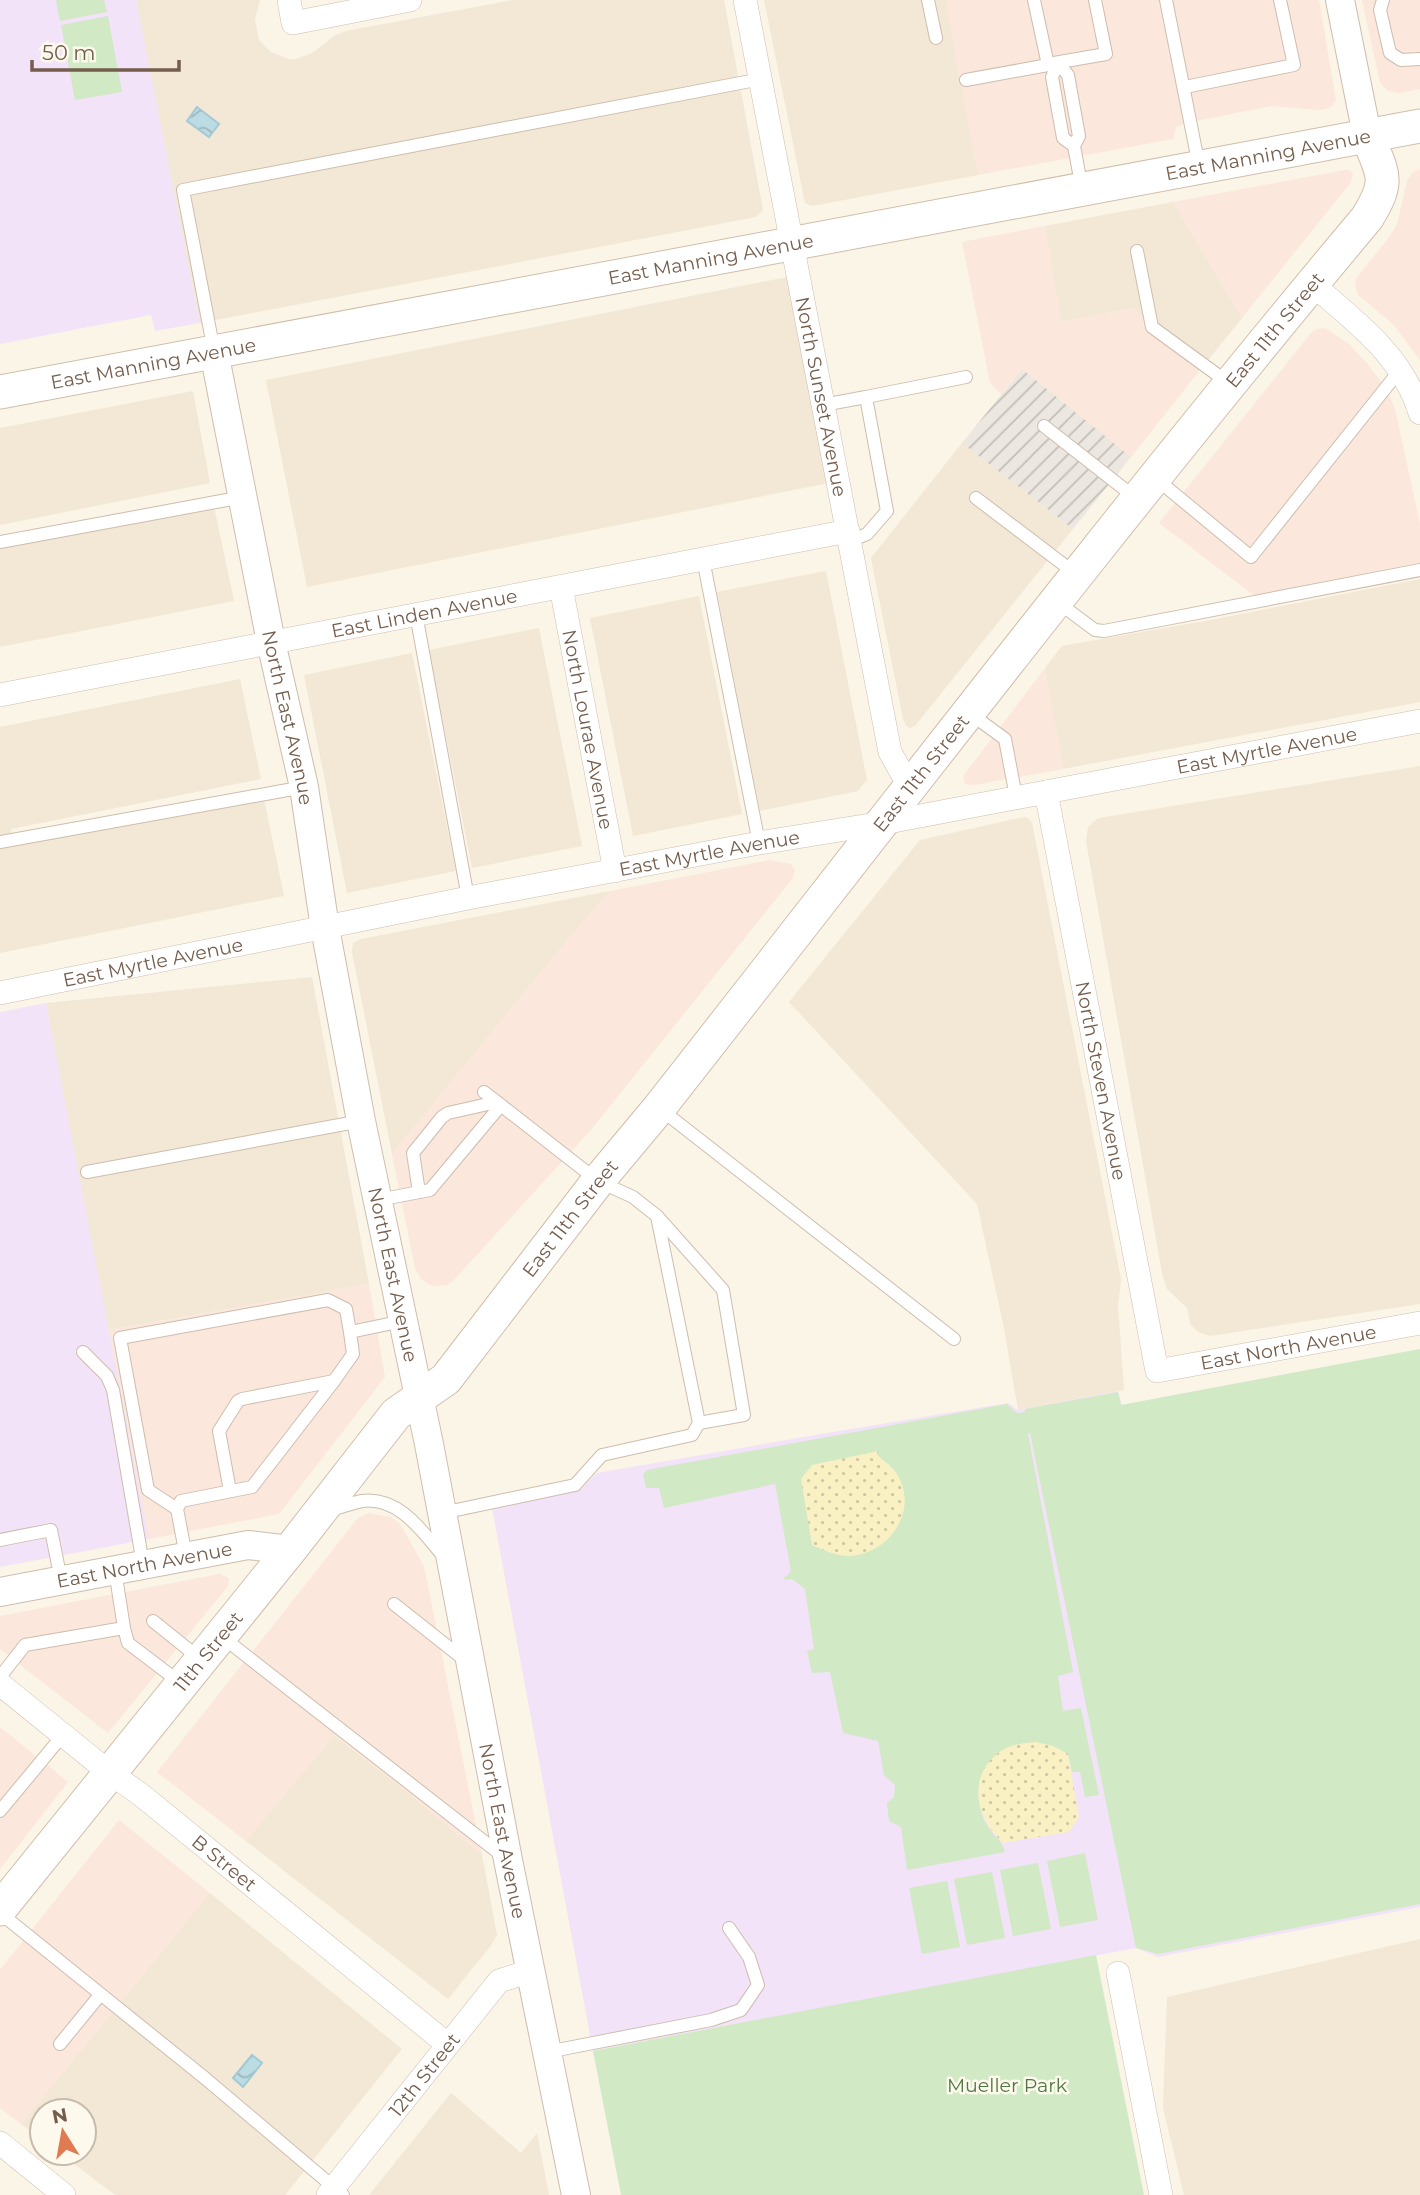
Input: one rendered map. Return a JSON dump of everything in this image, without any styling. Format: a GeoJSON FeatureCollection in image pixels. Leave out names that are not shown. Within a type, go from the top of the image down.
{"type":"FeatureCollection","features":[{"type":"Feature","properties":{"kind":"main road","name":"East Manning Avenue"},"geometry":{"type":"LineString","coordinates":[[0,392],[1420,126]]}},
{"type":"Feature","properties":{"kind":"main road","name":"East 11th Street"},"geometry":{"type":"LineString","coordinates":[[419,1398],[446,1379],[598,1181],[659,1108],[1055,601],[1367,218],[1379,198],[1384,178],[1367,135]]}},
{"type":"Feature","properties":{"kind":"main road","name":"11th Street"},"geometry":{"type":"LineString","coordinates":[[0,1911],[396,1414],[419,1398]]}},
{"type":"Feature","properties":{"kind":"street"},"geometry":{"type":"LineString","coordinates":[[289,0],[293,23],[410,0]]}},
{"type":"Feature","properties":{"kind":"street","name":"North Sunset Avenue"},"geometry":{"type":"LineString","coordinates":[[745,0],[890,752],[909,788]]}},
{"type":"Feature","properties":{"kind":"street"},"geometry":{"type":"LineString","coordinates":[[1340,0],[1367,135]]}},
{"type":"Feature","properties":{"kind":"street"},"geometry":{"type":"LineString","coordinates":[[1312,284],[1376,340],[1400,370],[1412,391],[1420,414]]}},
{"type":"Feature","properties":{"kind":"street","name":"North East Avenue"},"geometry":{"type":"LineString","coordinates":[[214,352],[271,642],[303,788],[361,1121],[419,1398],[576,2195]]}},
{"type":"Feature","properties":{"kind":"street","name":"East Linden Avenue"},"geometry":{"type":"LineString","coordinates":[[0,695],[704,559],[849,536]]}},
{"type":"Feature","properties":{"kind":"street","name":"North Lourae Avenue"},"geometry":{"type":"LineString","coordinates":[[561,587],[615,871]]}},
{"type":"Feature","properties":{"kind":"street","name":"East Myrtle Avenue"},"geometry":{"type":"LineString","coordinates":[[0,993],[468,898],[759,843],[883,823],[1420,721]]}},
{"type":"Feature","properties":{"kind":"street","name":"North Steven Avenue"},"geometry":{"type":"LineString","coordinates":[[1046,792],[1157,1371]]}},
{"type":"Feature","properties":{"kind":"street","name":"East North Avenue"},"geometry":{"type":"LineString","coordinates":[[1157,1371],[1420,1324]]}},
{"type":"Feature","properties":{"kind":"street","name":"East North Avenue"},"geometry":{"type":"LineString","coordinates":[[0,1592],[247,1545],[290,1550]]}},
{"type":"Feature","properties":{"kind":"street","name":"B Street"},"geometry":{"type":"LineString","coordinates":[[0,1684],[140,1794],[447,2044]]}},
{"type":"Feature","properties":{"kind":"street","name":"12th Street"},"geometry":{"type":"LineString","coordinates":[[335,2193],[447,2044],[499,1981],[530,1971]]}},
{"type":"Feature","properties":{"kind":"street"},"geometry":{"type":"LineString","coordinates":[[1118,1973],[1161,2195]]}},
{"type":"Feature","properties":{"kind":"street"},"geometry":{"type":"LineString","coordinates":[[0,2143],[64,2195]]}},
{"type":"Feature","properties":{"kind":"lane"},"geometry":{"type":"LineString","coordinates":[[928,0],[936,37]]}},
{"type":"Feature","properties":{"kind":"lane"},"geometry":{"type":"LineString","coordinates":[[1034,0],[1053,64],[1068,75],[1079,136],[1074,146],[1082,189]]}},
{"type":"Feature","properties":{"kind":"lane"},"geometry":{"type":"LineString","coordinates":[[966,80],[1106,54],[1095,0]]}},
{"type":"Feature","properties":{"kind":"lane"},"geometry":{"type":"LineString","coordinates":[[1166,0],[1199,166]]}},
{"type":"Feature","properties":{"kind":"lane"},"geometry":{"type":"LineString","coordinates":[[1185,87],[1294,65],[1280,0]]}},
{"type":"Feature","properties":{"kind":"lane"},"geometry":{"type":"LineString","coordinates":[[1383,0],[1380,10],[1390,53],[1401,60],[1420,59]]}},
{"type":"Feature","properties":{"kind":"lane"},"geometry":{"type":"LineString","coordinates":[[214,352],[183,190],[761,79]]}},
{"type":"Feature","properties":{"kind":"lane"},"geometry":{"type":"LineString","coordinates":[[1137,251],[1152,327],[1230,384]]}},
{"type":"Feature","properties":{"kind":"lane"},"geometry":{"type":"LineString","coordinates":[[1044,426],[1251,557],[1400,370]]}},
{"type":"Feature","properties":{"kind":"lane"},"geometry":{"type":"LineString","coordinates":[[823,405],[966,377]]}},
{"type":"Feature","properties":{"kind":"lane"},"geometry":{"type":"LineString","coordinates":[[849,536],[867,534],[887,512],[866,397]]}},
{"type":"Feature","properties":{"kind":"lane"},"geometry":{"type":"LineString","coordinates":[[0,542],[243,497]]}},
{"type":"Feature","properties":{"kind":"lane"},"geometry":{"type":"LineString","coordinates":[[976,498],[1076,575]]}},
{"type":"Feature","properties":{"kind":"lane"},"geometry":{"type":"LineString","coordinates":[[704,559],[759,843]]}},
{"type":"Feature","properties":{"kind":"lane"},"geometry":{"type":"LineString","coordinates":[[1055,601],[1095,630],[1104,631],[1420,570]]}},
{"type":"Feature","properties":{"kind":"lane"},"geometry":{"type":"LineString","coordinates":[[416,614],[468,898]]}},
{"type":"Feature","properties":{"kind":"lane"},"geometry":{"type":"LineString","coordinates":[[968,712],[1004,739],[1016,797]]}},
{"type":"Feature","properties":{"kind":"lane"},"geometry":{"type":"LineString","coordinates":[[0,842],[303,788]]}},
{"type":"Feature","properties":{"kind":"lane"},"geometry":{"type":"LineString","coordinates":[[484,1093],[598,1181],[633,1197],[657,1216],[723,1290],[744,1415],[699,1423]]}},
{"type":"Feature","properties":{"kind":"lane"},"geometry":{"type":"LineString","coordinates":[[378,1200],[419,1192],[433,1186],[499,1104]]}},
{"type":"Feature","properties":{"kind":"lane"},"geometry":{"type":"LineString","coordinates":[[419,1192],[413,1153],[442,1117],[448,1113],[499,1104]]}},
{"type":"Feature","properties":{"kind":"lane"},"geometry":{"type":"LineString","coordinates":[[659,1108],[954,1339]]}},
{"type":"Feature","properties":{"kind":"lane"},"geometry":{"type":"LineString","coordinates":[[87,1172],[361,1121]]}},
{"type":"Feature","properties":{"kind":"lane"},"geometry":{"type":"LineString","coordinates":[[442,1513],[575,1485],[602,1455],[691,1435],[699,1423],[657,1216]]}},
{"type":"Feature","properties":{"kind":"lane"},"geometry":{"type":"LineString","coordinates":[[177,1509],[148,1490],[120,1338],[328,1300],[346,1309],[353,1354],[252,1487],[181,1501],[177,1509],[186,1556]]}},
{"type":"Feature","properties":{"kind":"lane"},"geometry":{"type":"LineString","coordinates":[[350,1332],[403,1321]]}},
{"type":"Feature","properties":{"kind":"lane"},"geometry":{"type":"LineString","coordinates":[[83,1352],[107,1376],[113,1391],[143,1564]]}},
{"type":"Feature","properties":{"kind":"lane"},"geometry":{"type":"LineString","coordinates":[[230,1491],[219,1431],[238,1401],[334,1381]]}},
{"type":"Feature","properties":{"kind":"lane"},"geometry":{"type":"LineString","coordinates":[[319,1513],[363,1501],[384,1503],[407,1514],[452,1566]]}},
{"type":"Feature","properties":{"kind":"lane"},"geometry":{"type":"LineString","coordinates":[[0,1540],[51,1530],[61,1580]]}},
{"type":"Feature","properties":{"kind":"lane"},"geometry":{"type":"LineString","coordinates":[[115,1570],[128,1643],[201,1660]]}},
{"type":"Feature","properties":{"kind":"lane"},"geometry":{"type":"LineString","coordinates":[[394,1605],[471,1665]]}},
{"type":"Feature","properties":{"kind":"lane"},"geometry":{"type":"LineString","coordinates":[[153,1621],[201,1660],[508,1860]]}},
{"type":"Feature","properties":{"kind":"lane"},"geometry":{"type":"LineString","coordinates":[[0,1677],[25,1645],[124,1628]]}},
{"type":"Feature","properties":{"kind":"lane"},"geometry":{"type":"LineString","coordinates":[[0,1811],[63,1735]]}},
{"type":"Feature","properties":{"kind":"lane"},"geometry":{"type":"LineString","coordinates":[[0,1911],[206,2079],[335,2193]]}},
{"type":"Feature","properties":{"kind":"lane"},"geometry":{"type":"LineString","coordinates":[[547,2052],[711,2020],[741,2010],[758,1985],[749,1957],[729,1928]]}},
{"type":"Feature","properties":{"kind":"lane"},"geometry":{"type":"LineString","coordinates":[[60,2044],[100,1995]]}},
{"type":"Feature","properties":{"kind":"shaded area"},"geometry":{"type":"Polygon","coordinates":[[[0,0],[136,0],[200,323],[155,331],[151,315],[0,344],[0,0]]]}},
{"type":"Feature","properties":{"kind":"shaded area"},"geometry":{"type":"Polygon","coordinates":[[[136,0],[260,0],[255,19],[259,40],[271,52],[288,59],[296,59],[312,53],[334,36],[346,31],[513,0],[724,0],[763,210],[756,217],[200,323],[136,0]]]}},
{"type":"Feature","properties":{"kind":"shaded area"},"geometry":{"type":"Polygon","coordinates":[[[764,0],[946,0],[978,175],[812,206],[805,203],[764,0]]]}},
{"type":"Feature","properties":{"kind":"shaded area"},"geometry":{"type":"Polygon","coordinates":[[[946,0],[1319,0],[1336,100],[1330,108],[1319,110],[1271,106],[1191,122],[1176,127],[1173,139],[978,175],[946,0]]]}},
{"type":"Feature","properties":{"kind":"shaded area"},"geometry":{"type":"Polygon","coordinates":[[[1362,0],[1420,0],[1420,89],[1399,93],[1387,90],[1380,83],[1362,0]]]}},
{"type":"Feature","properties":{"kind":"shaded area"},"geometry":{"type":"Polygon","coordinates":[[[1420,169],[1420,360],[1393,324],[1358,295],[1355,284],[1397,224],[1407,181],[1412,173],[1420,169]]]}},
{"type":"Feature","properties":{"kind":"shaded area"},"geometry":{"type":"Polygon","coordinates":[[[1345,170],[1353,174],[1351,182],[1242,318],[1173,202],[1345,170]]]}},
{"type":"Feature","properties":{"kind":"shaded area"},"geometry":{"type":"Polygon","coordinates":[[[1173,202],[1242,318],[1204,365],[1152,326],[1133,308],[1061,322],[1045,226],[1173,202]]]}},
{"type":"Feature","properties":{"kind":"shaded area"},"geometry":{"type":"Polygon","coordinates":[[[1045,226],[1061,322],[1133,308],[1152,326],[1204,365],[1131,457],[1022,369],[1001,394],[990,383],[962,242],[1045,226]]]}},
{"type":"Feature","properties":{"kind":"shaded area"},"geometry":{"type":"Polygon","coordinates":[[[787,277],[829,483],[307,587],[266,380],[787,277]]]}},
{"type":"Feature","properties":{"kind":"shaded area"},"geometry":{"type":"Polygon","coordinates":[[[1325,328],[1349,344],[1365,361],[1386,388],[1395,409],[1420,524],[1420,563],[1256,597],[1159,523],[1311,333],[1325,328]]]}},
{"type":"Feature","properties":{"kind":"shaded area"},"geometry":{"type":"Polygon","coordinates":[[[1022,369],[1131,457],[1073,529],[962,443],[1022,369]]]}},
{"type":"Feature","properties":{"kind":"shaded area"},"geometry":{"type":"Polygon","coordinates":[[[193,391],[210,483],[0,525],[0,428],[193,391]]]}},
{"type":"Feature","properties":{"kind":"shaded area"},"geometry":{"type":"Polygon","coordinates":[[[962,443],[1073,529],[915,726],[910,728],[903,719],[871,558],[962,443]]]}},
{"type":"Feature","properties":{"kind":"shaded area"},"geometry":{"type":"Polygon","coordinates":[[[213,502],[234,601],[0,647],[0,542],[213,502]]]}},
{"type":"Feature","properties":{"kind":"shaded area"},"geometry":{"type":"Polygon","coordinates":[[[826,571],[867,780],[858,791],[760,811],[717,592],[826,571]]]}},
{"type":"Feature","properties":{"kind":"shaded area"},"geometry":{"type":"Polygon","coordinates":[[[1420,579],[1420,702],[1063,769],[1045,668],[1062,646],[1420,579]]]}},
{"type":"Feature","properties":{"kind":"shaded area"},"geometry":{"type":"Polygon","coordinates":[[[699,596],[742,814],[633,836],[590,618],[699,596]]]}},
{"type":"Feature","properties":{"kind":"shaded area"},"geometry":{"type":"Polygon","coordinates":[[[539,628],[582,846],[472,868],[429,650],[539,628]]]}},
{"type":"Feature","properties":{"kind":"shaded area"},"geometry":{"type":"Polygon","coordinates":[[[412,653],[456,871],[347,893],[304,675],[412,653]]]}},
{"type":"Feature","properties":{"kind":"shaded area"},"geometry":{"type":"Polygon","coordinates":[[[1045,668],[1063,769],[974,785],[966,784],[964,775],[1045,668]]]}},
{"type":"Feature","properties":{"kind":"shaded area"},"geometry":{"type":"Polygon","coordinates":[[[240,679],[261,779],[11,829],[13,843],[263,794],[284,896],[0,953],[0,727],[240,679]]]}},
{"type":"Feature","properties":{"kind":"shaded area"},"geometry":{"type":"Polygon","coordinates":[[[1420,766],[1420,1304],[1210,1336],[1198,1332],[1190,1324],[1187,1308],[1167,1289],[1162,1273],[1086,841],[1088,827],[1098,818],[1420,766]]]}},
{"type":"Feature","properties":{"kind":"shaded area"},"geometry":{"type":"Polygon","coordinates":[[[1024,817],[1032,823],[1121,1279],[1118,1306],[1124,1390],[1018,1410],[1004,1328],[977,1204],[789,1002],[920,840],[1024,817]]]}},
{"type":"Feature","properties":{"kind":"shaded area"},"geometry":{"type":"Polygon","coordinates":[[[770,860],[791,864],[795,871],[793,878],[590,1131],[453,1281],[438,1286],[430,1285],[421,1279],[415,1268],[392,1154],[569,938],[610,891],[770,860]]]}},
{"type":"Feature","properties":{"kind":"shaded area"},"geometry":{"type":"Polygon","coordinates":[[[610,891],[392,1154],[352,952],[353,943],[361,939],[610,891]]]}},
{"type":"Feature","properties":{"kind":"shaded area"},"geometry":{"type":"Polygon","coordinates":[[[312,977],[369,1284],[108,1330],[46,1003],[312,977]]]}},
{"type":"Feature","properties":{"kind":"shaded area"},"geometry":{"type":"Polygon","coordinates":[[[46,1003],[149,1539],[0,1567],[0,1012],[46,1003]]]}},
{"type":"Feature","properties":{"kind":"shaded area"},"geometry":{"type":"Polygon","coordinates":[[[369,1284],[385,1377],[279,1514],[149,1539],[108,1330],[369,1284]]]}},
{"type":"Feature","properties":{"kind":"shaded area"},"geometry":{"type":"Polygon","coordinates":[[[1420,1349],[1420,1907],[1158,1957],[1136,1948],[593,2051],[492,1508],[580,1490],[597,1473],[827,1433],[1008,1403],[1018,1410],[1118,1391],[1122,1405],[1420,1349]]]}},
{"type":"Feature","properties":{"kind":"shaded area"},"geometry":{"type":"Polygon","coordinates":[[[369,1513],[391,1517],[400,1524],[424,1566],[482,1855],[335,1735],[246,1841],[157,1772],[358,1518],[369,1513]]]}},
{"type":"Feature","properties":{"kind":"shaded area"},"geometry":{"type":"Polygon","coordinates":[[[219,1574],[229,1578],[228,1586],[108,1733],[0,1649],[0,1616],[219,1574]]]}},
{"type":"Feature","properties":{"kind":"shaded area"},"geometry":{"type":"Polygon","coordinates":[[[0,1727],[68,1782],[0,1869],[0,1727]]]}},
{"type":"Feature","properties":{"kind":"shaded area"},"geometry":{"type":"Polygon","coordinates":[[[334,1735],[482,1855],[497,1935],[448,1999],[246,1841],[334,1735]]]}},
{"type":"Feature","properties":{"kind":"shaded area"},"geometry":{"type":"Polygon","coordinates":[[[119,1820],[210,1893],[43,2097],[28,2097],[28,2115],[21,2124],[0,2108],[0,1970],[119,1820]]]}},
{"type":"Feature","properties":{"kind":"shaded area"},"geometry":{"type":"Polygon","coordinates":[[[210,1893],[402,2049],[285,2195],[115,2195],[78,2167],[98,2167],[98,2097],[43,2097],[210,1893]]]}},
{"type":"Feature","properties":{"kind":"shaded area"},"geometry":{"type":"Polygon","coordinates":[[[1420,1939],[1420,2195],[1184,2195],[1163,2108],[1167,1997],[1420,1939]]]}},
{"type":"Feature","properties":{"kind":"shaded area"},"geometry":{"type":"Polygon","coordinates":[[[451,2093],[521,2153],[537,2133],[549,2195],[369,2195],[451,2093]]]}},
{"type":"Feature","properties":{"kind":"shaded area"},"geometry":{"type":"Polygon","coordinates":[[[28,2115],[28,2129],[21,2124],[28,2115]]]}},
{"type":"Feature","properties":{"kind":"green space"},"geometry":{"type":"Polygon","coordinates":[[[56,0],[104,0],[107,12],[60,21],[56,0]]]}},
{"type":"Feature","properties":{"kind":"green space"},"geometry":{"type":"Polygon","coordinates":[[[108,16],[122,92],[75,100],[61,25],[108,16]]]}},
{"type":"Feature","properties":{"kind":"green space"},"geometry":{"type":"Polygon","coordinates":[[[1420,1349],[1420,1904],[1158,1954],[1136,1948],[1030,1433],[1028,1434],[1073,1672],[1058,1676],[1063,1711],[1081,1708],[1099,1795],[1085,1797],[1080,1772],[1072,1772],[1068,1754],[1041,1744],[1025,1743],[1013,1746],[1002,1752],[985,1769],[979,1792],[984,1821],[1005,1852],[907,1870],[901,1827],[889,1821],[887,1803],[894,1797],[895,1785],[884,1775],[878,1741],[843,1733],[830,1672],[812,1673],[807,1651],[814,1649],[805,1589],[792,1579],[785,1580],[784,1577],[791,1571],[775,1484],[664,1508],[659,1488],[646,1488],[643,1474],[647,1470],[1007,1404],[1017,1413],[1025,1412],[1025,1409],[1118,1392],[1121,1405],[1420,1349]]]}},
{"type":"Feature","properties":{"kind":"green space"},"geometry":{"type":"Polygon","coordinates":[[[1085,1853],[1098,1920],[1060,1927],[1047,1861],[1085,1853]]]}},
{"type":"Feature","properties":{"kind":"green space"},"geometry":{"type":"Polygon","coordinates":[[[1038,1863],[1051,1929],[1013,1936],[1000,1870],[1038,1863]]]}},
{"type":"Feature","properties":{"kind":"green space"},"geometry":{"type":"Polygon","coordinates":[[[992,1872],[1005,1938],[967,1945],[954,1879],[992,1872]]]}},
{"type":"Feature","properties":{"kind":"green space"},"geometry":{"type":"Polygon","coordinates":[[[947,1881],[960,1947],[922,1954],[909,1888],[947,1881]]]}},
{"type":"Feature","properties":{"kind":"green space","name":"Mueller Park"},"geometry":{"type":"Polygon","coordinates":[[[1096,1955],[1144,2195],[621,2195],[593,2051],[1096,1955]]]}},
{"type":"Feature","properties":{"kind":"sand"},"geometry":{"type":"Polygon","coordinates":[[[878,1451],[878,1456],[894,1470],[902,1484],[905,1499],[898,1526],[878,1547],[864,1553],[844,1556],[812,1545],[801,1479],[812,1465],[878,1451]]]}},
{"type":"Feature","properties":{"kind":"sand"},"geometry":{"type":"Polygon","coordinates":[[[1036,1742],[1053,1746],[1068,1754],[1079,1817],[1069,1832],[1003,1843],[993,1832],[981,1808],[979,1782],[992,1759],[1004,1749],[1036,1742]]]}},
{"type":"Feature","properties":{"kind":"water"},"geometry":{"type":"Polygon","coordinates":[[[197,107],[219,124],[209,137],[187,121],[197,107]]]}},
{"type":"Feature","properties":{"kind":"water"},"geometry":{"type":"Polygon","coordinates":[[[252,2055],[262,2063],[243,2087],[233,2078],[252,2055]]]}}]}
